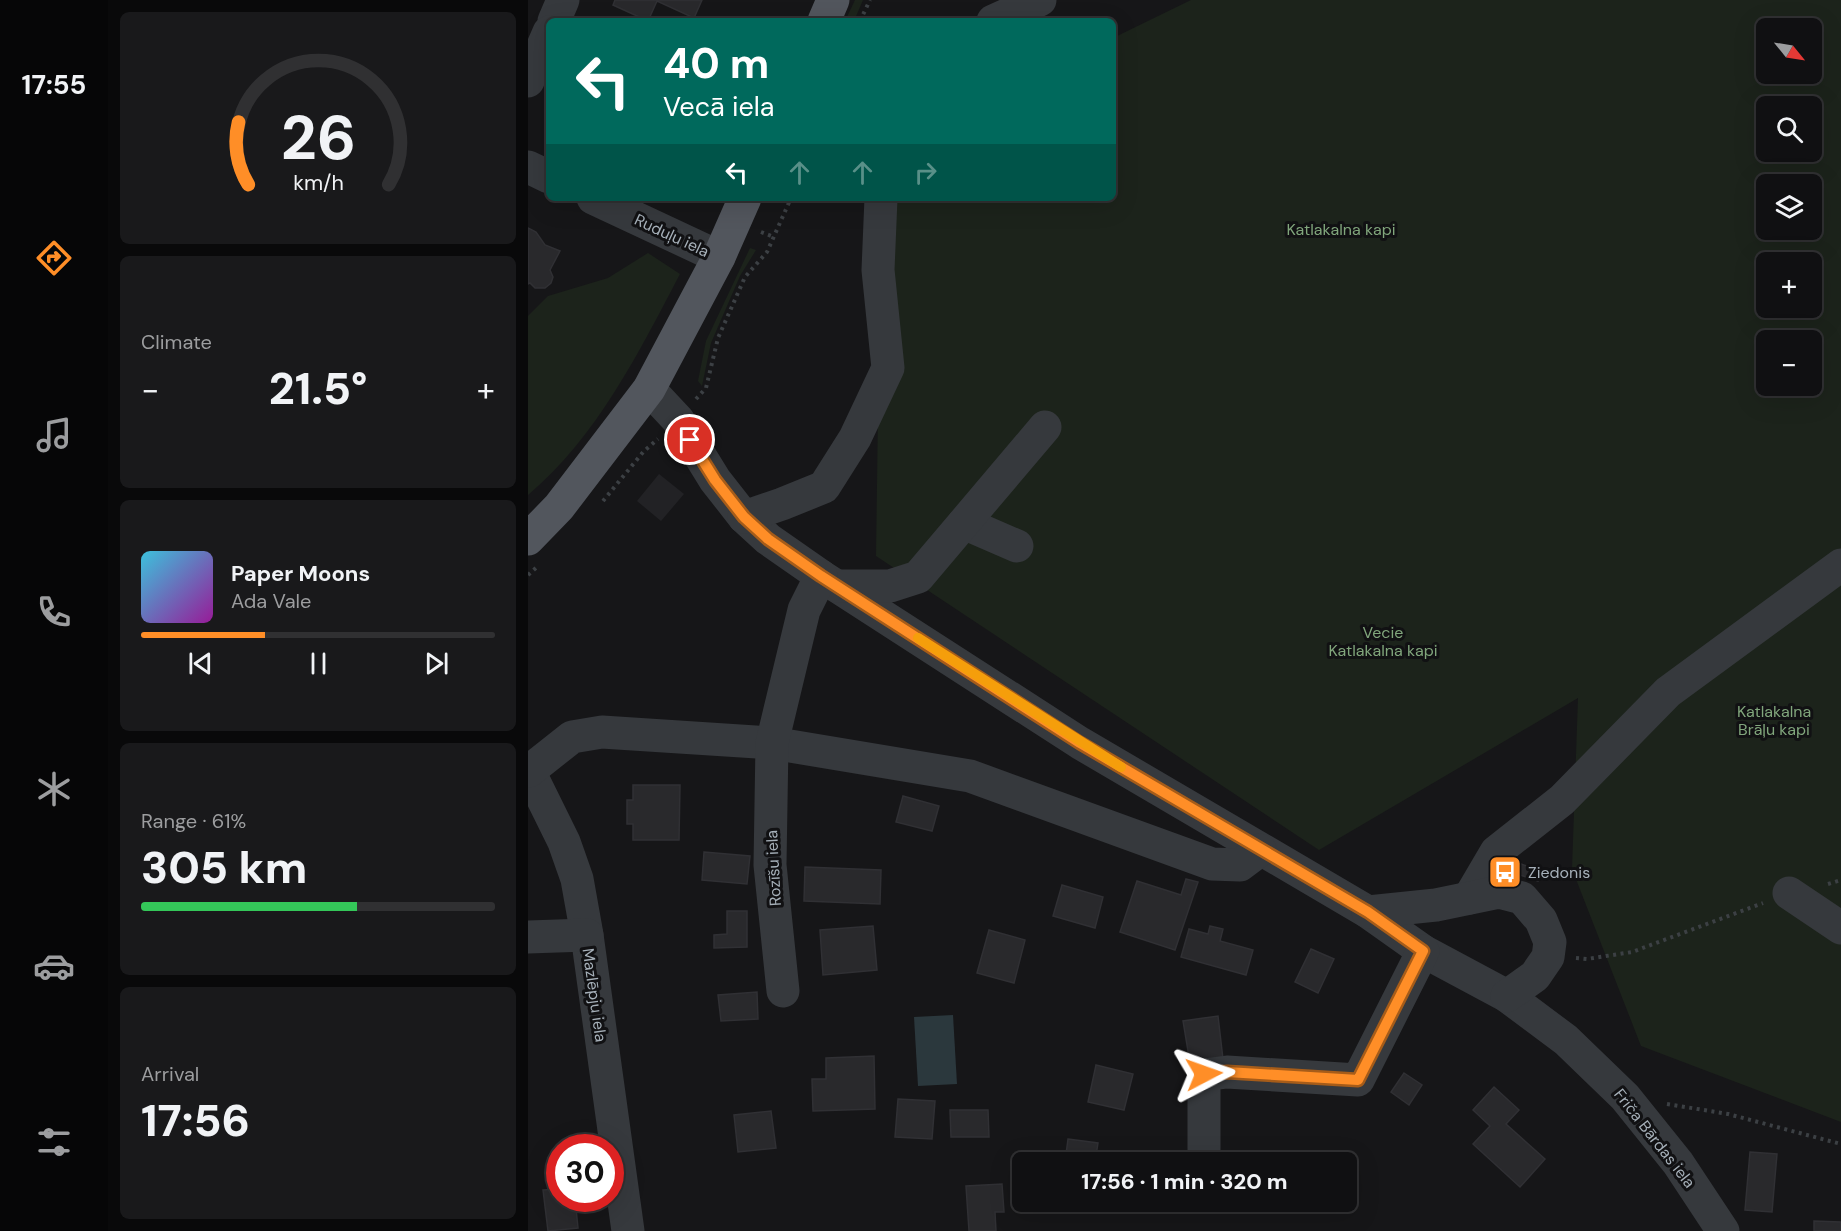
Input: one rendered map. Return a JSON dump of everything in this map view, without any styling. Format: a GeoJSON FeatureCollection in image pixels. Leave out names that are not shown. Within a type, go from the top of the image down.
{"type":"FeatureCollection","features":[{"type":"Feature","properties":{"kind":"main road"},"geometry":{"type":"LineString","coordinates":[[825,18],[833,0]]}},
{"type":"Feature","properties":{"kind":"main road"},"geometry":{"type":"LineString","coordinates":[[528,539],[559,507],[649,389],[718,257],[744,201]]}},
{"type":"Feature","properties":{"kind":"street"},"geometry":{"type":"LineString","coordinates":[[555,18],[562,0]]}},
{"type":"Feature","properties":{"kind":"street"},"geometry":{"type":"LineString","coordinates":[[1000,18],[1041,0]]}},
{"type":"Feature","properties":{"kind":"street"},"geometry":{"type":"LineString","coordinates":[[528,81],[546,39]]}},
{"type":"Feature","properties":{"kind":"street"},"geometry":{"type":"LineString","coordinates":[[528,167],[546,176]]}},
{"type":"Feature","properties":{"kind":"street","name":"Ruduļu iela"},"geometry":{"type":"LineString","coordinates":[[599,201],[718,257]]}},
{"type":"Feature","properties":{"kind":"street"},"geometry":{"type":"LineString","coordinates":[[744,517],[824,487],[855,438],[888,368],[878,270],[881,201]]}},
{"type":"Feature","properties":{"kind":"street","name":"Friča Bārdas iela"},"geometry":{"type":"LineString","coordinates":[[649,389],[678,420],[715,480],[744,517],[768,539],[1080,743],[1368,912],[1423,951],[1508,996],[1566,1040],[1625,1097],[1678,1163],[1723,1231]]}},
{"type":"Feature","properties":{"kind":"street"},"geometry":{"type":"LineString","coordinates":[[829,581],[890,586],[918,577],[1046,427]]}},
{"type":"Feature","properties":{"kind":"street"},"geometry":{"type":"LineString","coordinates":[[964,523],[1017,546]]}},
{"type":"Feature","properties":{"kind":"street"},"geometry":{"type":"LineString","coordinates":[[1469,898],[1496,852],[1562,800],[1668,692],[1841,565]]}},
{"type":"Feature","properties":{"kind":"street","name":"Rozīšu iela"},"geometry":{"type":"LineString","coordinates":[[783,991],[770,866],[772,744],[804,610],[829,581]]}},
{"type":"Feature","properties":{"kind":"street"},"geometry":{"type":"LineString","coordinates":[[530,778],[572,737],[602,732],[772,744],[970,776],[1212,864],[1240,865],[1260,850]]}},
{"type":"Feature","properties":{"kind":"street","name":"Mazlēpju iela"},"geometry":{"type":"LineString","coordinates":[[530,778],[564,842],[577,879],[587,935],[628,1231]]}},
{"type":"Feature","properties":{"kind":"street"},"geometry":{"type":"LineString","coordinates":[[1368,912],[1436,905],[1499,892],[1522,898],[1541,920],[1550,942],[1548,957],[1535,976],[1508,996]]}},
{"type":"Feature","properties":{"kind":"street"},"geometry":{"type":"LineString","coordinates":[[1789,893],[1841,928]]}},
{"type":"Feature","properties":{"kind":"street"},"geometry":{"type":"LineString","coordinates":[[528,937],[587,935]]}},
{"type":"Feature","properties":{"kind":"street"},"geometry":{"type":"LineString","coordinates":[[1204,1152],[1204,1074],[1227,1072],[1358,1080],[1423,951]]}},
{"type":"Feature","properties":{"kind":"path"},"geometry":{"type":"LineString","coordinates":[[861,18],[870,0]]}},
{"type":"Feature","properties":{"kind":"path"},"geometry":{"type":"LineString","coordinates":[[759,231],[774,237]]}},
{"type":"Feature","properties":{"kind":"path"},"geometry":{"type":"LineString","coordinates":[[1548,957],[1587,959],[1632,952],[1789,893],[1841,880]]}},
{"type":"Feature","properties":{"kind":"path"},"geometry":{"type":"LineString","coordinates":[[1625,1097],[1728,1114],[1841,1144]]}},
{"type":"Feature","properties":{"kind":"shaded area"},"geometry":{"type":"Polygon","coordinates":[[[659,474],[684,494],[661,521],[637,501],[659,474]]]}},
{"type":"Feature","properties":{"kind":"shaded area"},"geometry":{"type":"Polygon","coordinates":[[[953,1015],[957,1084],[918,1086],[914,1017],[953,1015]]]}},
{"type":"Feature","properties":{"kind":"green space"},"geometry":{"type":"Polygon","coordinates":[[[855,0],[863,0],[855,18],[846,18],[855,0]]]}},
{"type":"Feature","properties":{"kind":"green space"},"geometry":{"type":"Polygon","coordinates":[[[1191,0],[1841,0],[1841,1122],[1641,1046],[1572,869],[1578,698],[1319,850],[876,556],[881,201],[1116,201],[1116,37],[1191,0]]]}},
{"type":"Feature","properties":{"kind":"green space"},"geometry":{"type":"Polygon","coordinates":[[[750,248],[756,250],[740,276],[711,343],[702,386],[698,381],[706,341],[750,248]]]}},
{"type":"Feature","properties":{"kind":"green space"},"geometry":{"type":"Polygon","coordinates":[[[648,253],[680,274],[632,363],[596,420],[553,472],[528,495],[528,316],[548,296],[608,278],[648,253]]]}},
{"type":"Feature","properties":{"kind":"building"},"geometry":{"type":"Polygon","coordinates":[[[615,0],[702,0],[694,18],[657,1],[649,18],[641,18],[613,5],[615,0]]]}},
{"type":"Feature","properties":{"kind":"building"},"geometry":{"type":"Polygon","coordinates":[[[528,228],[536,232],[545,245],[560,251],[550,270],[553,277],[551,283],[545,288],[535,288],[530,283],[528,284],[528,228]]]}},
{"type":"Feature","properties":{"kind":"building"},"geometry":{"type":"Polygon","coordinates":[[[633,785],[680,785],[679,840],[633,840],[633,824],[627,824],[627,800],[633,800],[633,785]]]}},
{"type":"Feature","properties":{"kind":"building"},"geometry":{"type":"Polygon","coordinates":[[[903,796],[939,806],[932,831],[896,822],[903,796]]]}},
{"type":"Feature","properties":{"kind":"building"},"geometry":{"type":"Polygon","coordinates":[[[704,852],[750,856],[747,884],[702,880],[704,852]]]}},
{"type":"Feature","properties":{"kind":"building"},"geometry":{"type":"Polygon","coordinates":[[[1521,864],[1541,871],[1538,881],[1517,874],[1521,864]]]}},
{"type":"Feature","properties":{"kind":"building"},"geometry":{"type":"Polygon","coordinates":[[[805,867],[881,870],[880,904],[804,901],[805,867]]]}},
{"type":"Feature","properties":{"kind":"building"},"geometry":{"type":"Polygon","coordinates":[[[1186,879],[1198,882],[1175,950],[1120,932],[1137,881],[1181,895],[1186,879]]]}},
{"type":"Feature","properties":{"kind":"building"},"geometry":{"type":"Polygon","coordinates":[[[1062,885],[1103,897],[1095,928],[1053,916],[1062,885]]]}},
{"type":"Feature","properties":{"kind":"building"},"geometry":{"type":"Polygon","coordinates":[[[727,911],[747,911],[747,947],[714,948],[714,935],[727,934],[727,911]]]}},
{"type":"Feature","properties":{"kind":"building"},"geometry":{"type":"Polygon","coordinates":[[[873,926],[877,970],[823,975],[820,930],[873,926]]]}},
{"type":"Feature","properties":{"kind":"building"},"geometry":{"type":"Polygon","coordinates":[[[1210,926],[1223,929],[1220,941],[1253,950],[1246,975],[1181,957],[1189,929],[1208,934],[1210,926]]]}},
{"type":"Feature","properties":{"kind":"building"},"geometry":{"type":"Polygon","coordinates":[[[989,930],[1025,940],[1014,983],[977,973],[989,930]]]}},
{"type":"Feature","properties":{"kind":"building"},"geometry":{"type":"Polygon","coordinates":[[[1311,949],[1334,959],[1318,993],[1295,982],[1311,949]]]}},
{"type":"Feature","properties":{"kind":"building"},"geometry":{"type":"Polygon","coordinates":[[[757,992],[758,1019],[721,1021],[718,995],[757,992]]]}},
{"type":"Feature","properties":{"kind":"building"},"geometry":{"type":"Polygon","coordinates":[[[1218,1016],[1223,1059],[1190,1063],[1183,1021],[1218,1016]]]}},
{"type":"Feature","properties":{"kind":"building"},"geometry":{"type":"Polygon","coordinates":[[[874,1056],[875,1109],[813,1111],[812,1079],[826,1079],[826,1058],[874,1056]]]}},
{"type":"Feature","properties":{"kind":"building"},"geometry":{"type":"Polygon","coordinates":[[[1096,1065],[1133,1074],[1124,1110],[1088,1102],[1096,1065]]]}},
{"type":"Feature","properties":{"kind":"building"},"geometry":{"type":"Polygon","coordinates":[[[1404,1073],[1422,1085],[1409,1105],[1391,1092],[1404,1073]]]}},
{"type":"Feature","properties":{"kind":"building"},"geometry":{"type":"Polygon","coordinates":[[[1494,1087],[1519,1110],[1506,1124],[1545,1159],[1520,1187],[1473,1144],[1490,1126],[1473,1110],[1494,1087]]]}},
{"type":"Feature","properties":{"kind":"building"},"geometry":{"type":"Polygon","coordinates":[[[898,1099],[935,1101],[932,1139],[895,1137],[898,1099]]]}},
{"type":"Feature","properties":{"kind":"building"},"geometry":{"type":"Polygon","coordinates":[[[950,1110],[988,1110],[989,1137],[951,1137],[950,1110]]]}},
{"type":"Feature","properties":{"kind":"building"},"geometry":{"type":"Polygon","coordinates":[[[771,1111],[776,1148],[738,1152],[734,1115],[771,1111]]]}},
{"type":"Feature","properties":{"kind":"building"},"geometry":{"type":"Polygon","coordinates":[[[1068,1139],[1098,1143],[1097,1152],[1066,1152],[1068,1139]]]}},
{"type":"Feature","properties":{"kind":"building"},"geometry":{"type":"Polygon","coordinates":[[[1750,1152],[1777,1154],[1772,1212],[1745,1210],[1750,1152]]]}},
{"type":"Feature","properties":{"kind":"building"},"geometry":{"type":"Polygon","coordinates":[[[1002,1184],[1004,1212],[995,1212],[996,1231],[969,1231],[966,1186],[1002,1184]]]}},
{"type":"Feature","properties":{"kind":"building"},"geometry":{"type":"Polygon","coordinates":[[[543,1190],[546,1190],[546,1212],[576,1212],[578,1228],[548,1231],[543,1190]]]}},
{"type":"Feature","properties":{"kind":"building"},"geometry":{"type":"Polygon","coordinates":[[[1814,1221],[1841,1222],[1841,1231],[1814,1231],[1814,1221]]]}},
{"type":"Feature","properties":{"kind":"slow traffic"},"geometry":{"type":"LineString","coordinates":[[918,638],[1121,767]]}},
{"type":"Feature","properties":{"kind":"place","name":"Ziedonis"},"geometry":{"type":"Point","coordinates":[1505,872]}},
{"type":"Feature","properties":{"kind":"route"},"geometry":{"type":"LineString","coordinates":[[690,440],[715,480],[744,517],[768,539],[821,576],[1080,743],[1368,912],[1423,951],[1358,1080],[1227,1072],[1204,1074]]}},
{"type":"Feature","properties":{"kind":"park label","name":"Katlakalna kapi"},"geometry":{"type":"Point","coordinates":[1341,229]}},
{"type":"Feature","properties":{"kind":"park label","name":"Vecie Katlakalna kapi"},"geometry":{"type":"Point","coordinates":[1383,641]}},
{"type":"Feature","properties":{"kind":"park label","name":"Katlakalna Brāļu kapi"},"geometry":{"type":"Point","coordinates":[1774,720]}}]}
